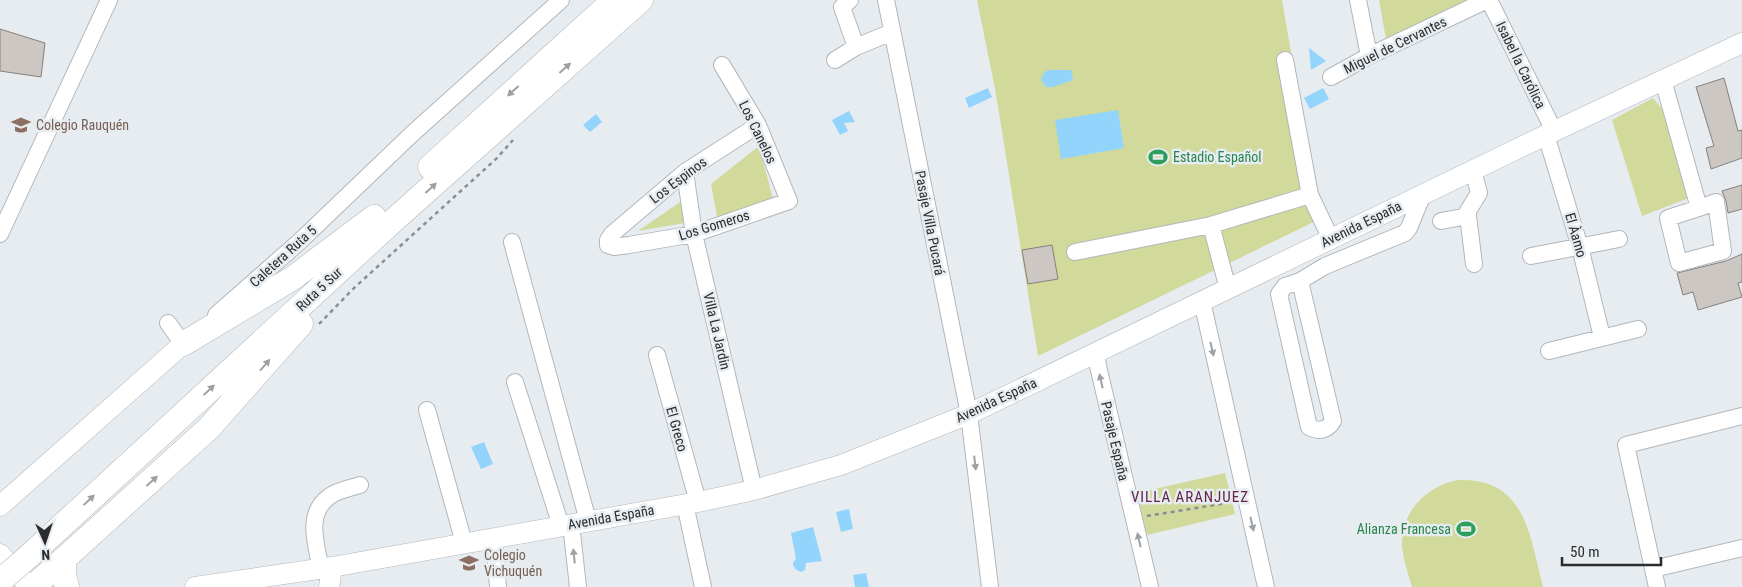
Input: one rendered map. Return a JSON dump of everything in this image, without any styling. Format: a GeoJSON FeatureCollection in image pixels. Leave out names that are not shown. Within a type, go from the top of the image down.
{"type":"FeatureCollection","features":[{"type":"Feature","properties":{"kind":"highway","name":"Ruta 5 Sur"},"geometry":{"type":"LineString","coordinates":[[384,219],[614,0]]}},
{"type":"Feature","properties":{"kind":"highway","name":"Ruta 5 Sur"},"geometry":{"type":"LineString","coordinates":[[0,560],[15,551],[384,219],[641,0]]}},
{"type":"Feature","properties":{"kind":"highway"},"geometry":{"type":"LineString","coordinates":[[183,344],[293,278],[384,219]]}},
{"type":"Feature","properties":{"kind":"highway"},"geometry":{"type":"LineString","coordinates":[[31,587],[64,561],[209,428],[384,219]]}},
{"type":"Feature","properties":{"kind":"highway","name":"Ruta 5 Sur"},"geometry":{"type":"LineString","coordinates":[[0,581],[15,551]]}},
{"type":"Feature","properties":{"kind":"highway"},"geometry":{"type":"LineString","coordinates":[[64,561],[64,576],[67,587]]}},
{"type":"Feature","properties":{"kind":"main road","name":"Avenida España"},"geometry":{"type":"LineString","coordinates":[[195,587],[326,568],[691,503],[754,490],[841,465],[969,414],[1550,133],[1742,43]]}},
{"type":"Feature","properties":{"kind":"main road","name":"Caletera Ruta 5"},"geometry":{"type":"LineString","coordinates":[[0,506],[183,344]]}},
{"type":"Feature","properties":{"kind":"main road"},"geometry":{"type":"LineString","coordinates":[[15,551],[31,587]]}},
{"type":"Feature","properties":{"kind":"main road"},"geometry":{"type":"LineString","coordinates":[[326,568],[329,587]]}},
{"type":"Feature","properties":{"kind":"street"},"geometry":{"type":"LineString","coordinates":[[0,234],[109,0]]}},
{"type":"Feature","properties":{"kind":"street","name":"Caletera Ruta 5"},"geometry":{"type":"LineString","coordinates":[[183,344],[299,242],[400,145],[562,0]]}},
{"type":"Feature","properties":{"kind":"street"},"geometry":{"type":"LineString","coordinates":[[850,0],[842,7],[856,47]]}},
{"type":"Feature","properties":{"kind":"street","name":"Pasaje Villa Pucará"},"geometry":{"type":"LineString","coordinates":[[886,0],[969,414],[990,587]]}},
{"type":"Feature","properties":{"kind":"street"},"geometry":{"type":"LineString","coordinates":[[1358,0],[1369,56]]}},
{"type":"Feature","properties":{"kind":"street","name":"Miguel de Cervantes"},"geometry":{"type":"LineString","coordinates":[[1331,77],[1369,56],[1488,0]]}},
{"type":"Feature","properties":{"kind":"street","name":"Isabel la Carólica"},"geometry":{"type":"LineString","coordinates":[[1488,0],[1550,133]]}},
{"type":"Feature","properties":{"kind":"street"},"geometry":{"type":"LineString","coordinates":[[835,60],[856,47],[892,32]]}},
{"type":"Feature","properties":{"kind":"street"},"geometry":{"type":"LineString","coordinates":[[1286,60],[1310,195],[1331,239]]}},
{"type":"Feature","properties":{"kind":"street","name":"Los Canelos"},"geometry":{"type":"LineString","coordinates":[[722,65],[758,126],[789,201]]}},
{"type":"Feature","properties":{"kind":"street"},"geometry":{"type":"LineString","coordinates":[[1663,80],[1699,208]]}},
{"type":"Feature","properties":{"kind":"street","name":"Los Espinos"},"geometry":{"type":"LineString","coordinates":[[608,245],[608,240],[619,227],[685,172],[758,126]]}},
{"type":"Feature","properties":{"kind":"street","name":"El Àamo"},"geometry":{"type":"LineString","coordinates":[[1550,133],[1602,337]]}},
{"type":"Feature","properties":{"kind":"street"},"geometry":{"type":"LineString","coordinates":[[1473,170],[1479,193],[1468,211],[1474,264]]}},
{"type":"Feature","properties":{"kind":"street","name":"Villa La Jardin"},"geometry":{"type":"LineString","coordinates":[[685,172],[694,234],[754,490]]}},
{"type":"Feature","properties":{"kind":"street"},"geometry":{"type":"LineString","coordinates":[[1300,280],[1333,421],[1327,428],[1322,430],[1309,427],[1279,298],[1281,290],[1285,286],[1325,266],[1405,233],[1409,228],[1423,194]]}},
{"type":"Feature","properties":{"kind":"street"},"geometry":{"type":"LineString","coordinates":[[1075,252],[1211,225],[1310,195]]}},
{"type":"Feature","properties":{"kind":"street","name":"Los Gomeros"},"geometry":{"type":"LineString","coordinates":[[608,245],[614,247],[630,245],[694,234],[789,201]]}},
{"type":"Feature","properties":{"kind":"street"},"geometry":{"type":"LineString","coordinates":[[1441,221],[1468,216]]}},
{"type":"Feature","properties":{"kind":"street"},"geometry":{"type":"LineString","coordinates":[[1211,225],[1228,289]]}},
{"type":"Feature","properties":{"kind":"street"},"geometry":{"type":"LineString","coordinates":[[1531,256],[1619,239]]}},
{"type":"Feature","properties":{"kind":"street"},"geometry":{"type":"LineString","coordinates":[[512,242],[573,524],[578,587]]}},
{"type":"Feature","properties":{"kind":"street"},"geometry":{"type":"LineString","coordinates":[[1202,301],[1266,587]]}},
{"type":"Feature","properties":{"kind":"street"},"geometry":{"type":"LineString","coordinates":[[168,323],[183,344]]}},
{"type":"Feature","properties":{"kind":"street"},"geometry":{"type":"LineString","coordinates":[[1549,351],[1638,329]]}},
{"type":"Feature","properties":{"kind":"street","name":"Pasaje España"},"geometry":{"type":"LineString","coordinates":[[1096,353],[1150,587]]}},
{"type":"Feature","properties":{"kind":"street","name":"El Greco"},"geometry":{"type":"LineString","coordinates":[[656,356],[691,503],[703,587]]}},
{"type":"Feature","properties":{"kind":"street"},"geometry":{"type":"LineString","coordinates":[[515,382],[573,524]]}},
{"type":"Feature","properties":{"kind":"street"},"geometry":{"type":"LineString","coordinates":[[427,410],[464,543]]}},
{"type":"Feature","properties":{"kind":"street"},"geometry":{"type":"LineString","coordinates":[[1657,587],[1626,446],[1742,416]]}},
{"type":"Feature","properties":{"kind":"street"},"geometry":{"type":"LineString","coordinates":[[326,568],[313,523],[318,510],[330,495],[360,485]]}},
{"type":"Feature","properties":{"kind":"street"},"geometry":{"type":"LineString","coordinates":[[494,538],[498,587]]}},
{"type":"Feature","properties":{"kind":"street"},"geometry":{"type":"LineString","coordinates":[[1653,569],[1742,548]]}},
{"type":"Feature","properties":{"kind":"path"},"geometry":{"type":"LineString","coordinates":[[315,327],[354,288],[496,159],[514,139]]}},
{"type":"Feature","properties":{"kind":"path"},"geometry":{"type":"LineString","coordinates":[[1134,518],[1246,499]]}},
{"type":"Feature","properties":{"kind":"green space","name":"Estadio Español"},"geometry":{"type":"Polygon","coordinates":[[[977,0],[1282,0],[1320,219],[1038,356],[996,94],[977,0]]]}},
{"type":"Feature","properties":{"kind":"green space"},"geometry":{"type":"Polygon","coordinates":[[[1379,0],[1467,0],[1386,39],[1379,0]]]}},
{"type":"Feature","properties":{"kind":"green space"},"geometry":{"type":"Polygon","coordinates":[[[1653,98],[1664,111],[1689,198],[1642,216],[1612,120],[1653,98]]]}},
{"type":"Feature","properties":{"kind":"green space"},"geometry":{"type":"Polygon","coordinates":[[[759,146],[773,199],[717,217],[711,184],[759,146]]]}},
{"type":"Feature","properties":{"kind":"green space"},"geometry":{"type":"Polygon","coordinates":[[[692,194],[696,221],[638,231],[692,194]]]}},
{"type":"Feature","properties":{"kind":"green space"},"geometry":{"type":"Polygon","coordinates":[[[1225,473],[1235,514],[1147,535],[1137,493],[1225,473]]]}},
{"type":"Feature","properties":{"kind":"green space","name":"Alianza Francesa"},"geometry":{"type":"Polygon","coordinates":[[[1458,480],[1481,482],[1498,488],[1511,499],[1521,514],[1528,530],[1543,587],[1412,587],[1402,545],[1406,521],[1411,511],[1426,494],[1447,483],[1458,480]]]}},
{"type":"Feature","properties":{"kind":"water"},"geometry":{"type":"Polygon","coordinates":[[[1309,48],[1326,61],[1311,70],[1309,48]]]}},
{"type":"Feature","properties":{"kind":"water"},"geometry":{"type":"Polygon","coordinates":[[[1048,70],[1071,70],[1073,80],[1053,87],[1046,87],[1041,80],[1043,74],[1048,70]]]}},
{"type":"Feature","properties":{"kind":"water"},"geometry":{"type":"Polygon","coordinates":[[[988,88],[992,97],[969,108],[965,98],[988,88]]]}},
{"type":"Feature","properties":{"kind":"water"},"geometry":{"type":"Polygon","coordinates":[[[1323,88],[1329,99],[1310,109],[1304,98],[1323,88]]]}},
{"type":"Feature","properties":{"kind":"water"},"geometry":{"type":"Polygon","coordinates":[[[1118,110],[1124,148],[1061,159],[1055,120],[1118,110]]]}},
{"type":"Feature","properties":{"kind":"water"},"geometry":{"type":"Polygon","coordinates":[[[849,111],[855,122],[844,123],[848,131],[840,135],[832,120],[849,111]]]}},
{"type":"Feature","properties":{"kind":"water"},"geometry":{"type":"Polygon","coordinates":[[[596,114],[602,122],[590,132],[583,125],[596,114]]]}},
{"type":"Feature","properties":{"kind":"water"},"geometry":{"type":"Polygon","coordinates":[[[484,442],[493,464],[481,469],[471,447],[484,442]]]}},
{"type":"Feature","properties":{"kind":"water"},"geometry":{"type":"Polygon","coordinates":[[[849,509],[853,529],[841,532],[836,512],[849,509]]]}},
{"type":"Feature","properties":{"kind":"water"},"geometry":{"type":"Polygon","coordinates":[[[813,527],[822,561],[806,563],[805,570],[801,572],[796,570],[794,566],[793,562],[796,559],[791,533],[813,527]]]}},
{"type":"Feature","properties":{"kind":"water"},"geometry":{"type":"Polygon","coordinates":[[[866,573],[869,587],[855,587],[853,575],[866,573]]]}},
{"type":"Feature","properties":{"kind":"building"},"geometry":{"type":"Polygon","coordinates":[[[0,29],[45,43],[41,77],[0,71],[0,29]]]}},
{"type":"Feature","properties":{"kind":"building"},"geometry":{"type":"Polygon","coordinates":[[[1724,78],[1738,131],[1742,130],[1742,158],[1711,169],[1706,148],[1714,146],[1696,87],[1724,78]]]}},
{"type":"Feature","properties":{"kind":"building"},"geometry":{"type":"Polygon","coordinates":[[[1742,185],[1742,209],[1728,213],[1722,191],[1742,185]]]}},
{"type":"Feature","properties":{"kind":"building"},"geometry":{"type":"Polygon","coordinates":[[[1052,245],[1058,279],[1028,284],[1022,250],[1052,245]]]}},
{"type":"Feature","properties":{"kind":"building"},"geometry":{"type":"Polygon","coordinates":[[[1742,254],[1742,282],[1738,283],[1742,297],[1698,310],[1693,292],[1683,295],[1677,273],[1726,261],[1742,254]]]}},
{"type":"Feature","properties":{"kind":"place","name":"Colegio Rauquén"},"geometry":{"type":"Point","coordinates":[21,125]}},
{"type":"Feature","properties":{"kind":"place","name":"Estadio Español"},"geometry":{"type":"Point","coordinates":[1158,157]}},
{"type":"Feature","properties":{"kind":"place","name":"Alianza Francesa"},"geometry":{"type":"Point","coordinates":[1466,529]}},
{"type":"Feature","properties":{"kind":"place","name":"Colegio Vichuquén"},"geometry":{"type":"Point","coordinates":[469,563]}},
{"type":"Feature","properties":{"kind":"district","name":"VILLA ARANJUEZ"},"geometry":{"type":"Point","coordinates":[1190,497]}}]}
